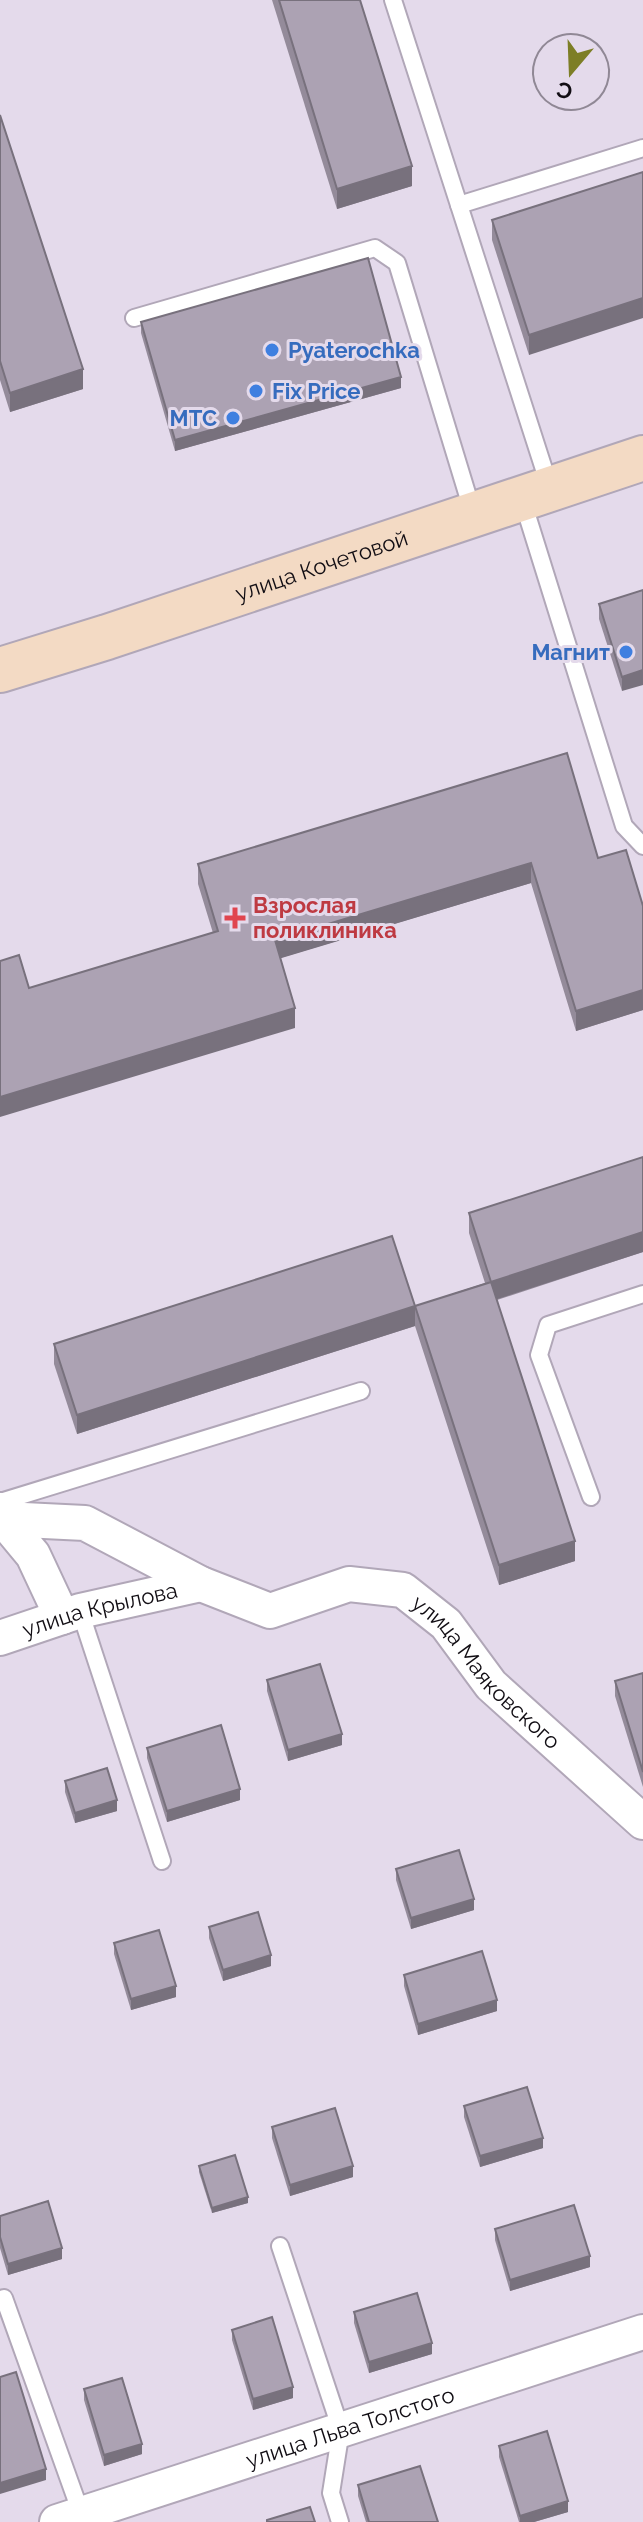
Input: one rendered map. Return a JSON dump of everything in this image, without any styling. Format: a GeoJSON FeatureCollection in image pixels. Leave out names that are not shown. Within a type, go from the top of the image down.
{"type":"FeatureCollection","features":[{"type":"Feature","properties":{"kind":"main road","name":"улица Кочетовой"},"geometry":{"type":"LineString","coordinates":[[0,670],[643,458]]}},
{"type":"Feature","properties":{"kind":"street","name":"улица Маяковского"},"geometry":{"type":"LineString","coordinates":[[1,1510],[85,1523],[201,1584],[270,1611],[349,1584],[403,1590],[446,1624],[491,1685],[643,1822]]}},
{"type":"Feature","properties":{"kind":"street"},"geometry":{"type":"LineString","coordinates":[[1,1510],[71,1614]]}},
{"type":"Feature","properties":{"kind":"street","name":"улица Крылова"},"geometry":{"type":"LineString","coordinates":[[0,1638],[71,1614],[201,1584]]}},
{"type":"Feature","properties":{"kind":"street","name":"улица Льва Толстого"},"geometry":{"type":"LineString","coordinates":[[74,2519],[643,2332]]}},
{"type":"Feature","properties":{"kind":"lane"},"geometry":{"type":"LineString","coordinates":[[393,0],[459,205],[624,826],[643,846]]}},
{"type":"Feature","properties":{"kind":"lane"},"geometry":{"type":"LineString","coordinates":[[459,205],[643,148]]}},
{"type":"Feature","properties":{"kind":"lane"},"geometry":{"type":"LineString","coordinates":[[134,318],[375,248],[397,263],[473,515]]}},
{"type":"Feature","properties":{"kind":"lane"},"geometry":{"type":"LineString","coordinates":[[591,1497],[539,1355],[548,1325],[643,1294]]}},
{"type":"Feature","properties":{"kind":"lane"},"geometry":{"type":"LineString","coordinates":[[1,1510],[361,1391]]}},
{"type":"Feature","properties":{"kind":"lane"},"geometry":{"type":"LineString","coordinates":[[71,1614],[162,1861]]}},
{"type":"Feature","properties":{"kind":"lane"},"geometry":{"type":"LineString","coordinates":[[280,2246],[341,2430],[331,2493],[340,2522]]}},
{"type":"Feature","properties":{"kind":"lane"},"geometry":{"type":"LineString","coordinates":[[4,2298],[74,2519]]}},
{"type":"Feature","properties":{"kind":"building"},"geometry":{"type":"Polygon","coordinates":[[[279,0],[360,0],[412,166],[337,189],[279,0]]]}},
{"type":"Feature","properties":{"kind":"building"},"geometry":{"type":"Polygon","coordinates":[[[0,115],[83,369],[10,393],[0,361],[0,115]]]}},
{"type":"Feature","properties":{"kind":"building"},"geometry":{"type":"Polygon","coordinates":[[[643,172],[643,298],[529,335],[492,220],[643,172]]]}},
{"type":"Feature","properties":{"kind":"building"},"geometry":{"type":"Polygon","coordinates":[[[368,258],[401,377],[175,440],[141,322],[368,258]]]}},
{"type":"Feature","properties":{"kind":"building","name":"Магнит"},"geometry":{"type":"Polygon","coordinates":[[[643,590],[643,670],[622,677],[599,604],[643,590]]]}},
{"type":"Feature","properties":{"kind":"building"},"geometry":{"type":"Polygon","coordinates":[[[567,753],[598,858],[626,850],[643,906],[643,990],[576,1011],[531,863],[275,940],[295,1008],[0,1097],[0,961],[19,955],[29,988],[218,931],[198,864],[567,753]]]}},
{"type":"Feature","properties":{"kind":"building"},"geometry":{"type":"Polygon","coordinates":[[[643,1157],[643,1232],[491,1282],[469,1213],[643,1157]]]}},
{"type":"Feature","properties":{"kind":"building"},"geometry":{"type":"Polygon","coordinates":[[[392,1236],[415,1306],[77,1415],[54,1344],[392,1236]]]}},
{"type":"Feature","properties":{"kind":"building"},"geometry":{"type":"Polygon","coordinates":[[[491,1282],[575,1541],[499,1565],[415,1306],[491,1282]]]}},
{"type":"Feature","properties":{"kind":"building"},"geometry":{"type":"Polygon","coordinates":[[[320,1664],[342,1734],[288,1750],[267,1680],[320,1664]]]}},
{"type":"Feature","properties":{"kind":"building"},"geometry":{"type":"Polygon","coordinates":[[[643,1673],[643,1772],[615,1681],[643,1673]]]}},
{"type":"Feature","properties":{"kind":"building"},"geometry":{"type":"Polygon","coordinates":[[[221,1725],[240,1789],[167,1811],[147,1748],[221,1725]]]}},
{"type":"Feature","properties":{"kind":"building"},"geometry":{"type":"Polygon","coordinates":[[[107,1768],[117,1800],[75,1813],[65,1781],[107,1768]]]}},
{"type":"Feature","properties":{"kind":"building"},"geometry":{"type":"Polygon","coordinates":[[[459,1850],[474,1899],[411,1918],[396,1869],[459,1850]]]}},
{"type":"Feature","properties":{"kind":"building"},"geometry":{"type":"Polygon","coordinates":[[[258,1912],[271,1955],[223,1970],[209,1927],[258,1912]]]}},
{"type":"Feature","properties":{"kind":"building"},"geometry":{"type":"Polygon","coordinates":[[[159,1930],[176,1986],[131,1999],[114,1943],[159,1930]]]}},
{"type":"Feature","properties":{"kind":"building"},"geometry":{"type":"Polygon","coordinates":[[[482,1951],[497,2000],[418,2024],[404,1975],[482,1951]]]}},
{"type":"Feature","properties":{"kind":"building"},"geometry":{"type":"Polygon","coordinates":[[[527,2087],[543,2138],[480,2156],[464,2106],[527,2087]]]}},
{"type":"Feature","properties":{"kind":"building"},"geometry":{"type":"Polygon","coordinates":[[[335,2108],[353,2166],[290,2185],[272,2127],[335,2108]]]}},
{"type":"Feature","properties":{"kind":"building"},"geometry":{"type":"Polygon","coordinates":[[[235,2155],[248,2197],[212,2208],[199,2166],[235,2155]]]}},
{"type":"Feature","properties":{"kind":"building"},"geometry":{"type":"Polygon","coordinates":[[[48,2201],[62,2248],[8,2264],[0,2237],[0,2216],[48,2201]]]}},
{"type":"Feature","properties":{"kind":"building"},"geometry":{"type":"Polygon","coordinates":[[[574,2205],[590,2256],[510,2280],[495,2229],[574,2205]]]}},
{"type":"Feature","properties":{"kind":"building"},"geometry":{"type":"Polygon","coordinates":[[[417,2293],[432,2343],[369,2362],[354,2312],[417,2293]]]}},
{"type":"Feature","properties":{"kind":"building"},"geometry":{"type":"Polygon","coordinates":[[[272,2317],[293,2387],[253,2399],[232,2330],[272,2317]]]}},
{"type":"Feature","properties":{"kind":"building"},"geometry":{"type":"Polygon","coordinates":[[[16,2372],[46,2469],[0,2483],[0,2377],[16,2372]]]}},
{"type":"Feature","properties":{"kind":"building"},"geometry":{"type":"Polygon","coordinates":[[[122,2378],[142,2444],[104,2455],[84,2389],[122,2378]]]}},
{"type":"Feature","properties":{"kind":"building"},"geometry":{"type":"Polygon","coordinates":[[[547,2431],[568,2501],[520,2516],[499,2446],[547,2431]]]}},
{"type":"Feature","properties":{"kind":"building"},"geometry":{"type":"Polygon","coordinates":[[[420,2466],[438,2522],[369,2522],[358,2485],[420,2466]]]}},
{"type":"Feature","properties":{"kind":"building"},"geometry":{"type":"Polygon","coordinates":[[[310,2507],[315,2522],[267,2522],[267,2520],[310,2507]]]}},
{"type":"Feature","properties":{"kind":"place","name":"Pyaterochka"},"geometry":{"type":"Point","coordinates":[272,350]}},
{"type":"Feature","properties":{"kind":"place","name":"Fix Price"},"geometry":{"type":"Point","coordinates":[256,391]}},
{"type":"Feature","properties":{"kind":"place","name":"МТС"},"geometry":{"type":"Point","coordinates":[233,418]}},
{"type":"Feature","properties":{"kind":"place","name":"Магнит"},"geometry":{"type":"Point","coordinates":[626,652]}},
{"type":"Feature","properties":{"kind":"place","name":"Взрослая поликлиника"},"geometry":{"type":"Point","coordinates":[235,918]}}]}
